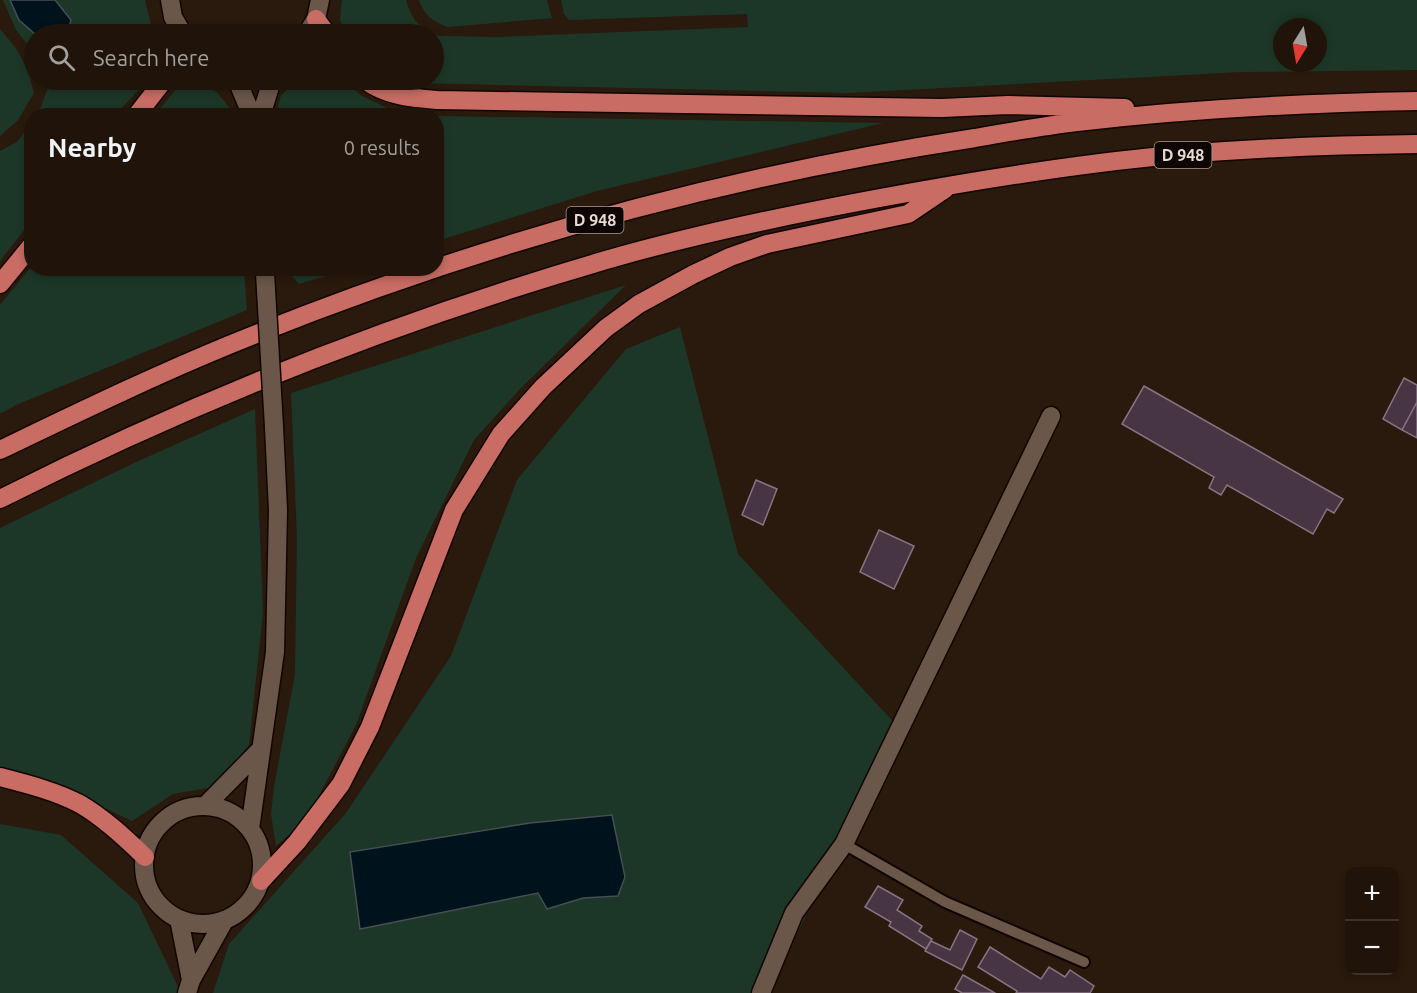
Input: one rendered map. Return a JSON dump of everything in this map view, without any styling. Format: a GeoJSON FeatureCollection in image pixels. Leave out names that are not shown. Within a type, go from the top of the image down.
{"type":"FeatureCollection","features":[{"type":"Feature","properties":{"kind":"highway"},"geometry":{"type":"LineString","coordinates":[[142,108],[156,90]]}},
{"type":"Feature","properties":{"kind":"highway"},"geometry":{"type":"LineString","coordinates":[[382,90],[396,95],[437,100],[942,108],[1008,105],[1222,109]]}},
{"type":"Feature","properties":{"kind":"highway","name":"D 948"},"geometry":{"type":"LineString","coordinates":[[444,266],[497,248],[623,211],[763,177],[905,148],[1076,122],[1222,109],[1417,101]]}},
{"type":"Feature","properties":{"kind":"highway","name":"D 948"},"geometry":{"type":"LineString","coordinates":[[0,499],[96,452],[253,383],[442,313],[528,284],[701,235],[798,213],[951,185],[1075,166],[1273,148],[1417,144]]}},
{"type":"Feature","properties":{"kind":"highway"},"geometry":{"type":"LineString","coordinates":[[261,881],[297,842],[341,784],[370,727],[454,510],[501,434],[543,387],[572,358],[639,304],[694,274],[730,257],[767,244],[810,233],[908,214],[951,185]]}},
{"type":"Feature","properties":{"kind":"highway"},"geometry":{"type":"LineString","coordinates":[[0,284],[24,255]]}},
{"type":"Feature","properties":{"kind":"highway","name":"D 948"},"geometry":{"type":"LineString","coordinates":[[0,450],[100,401],[239,341],[416,276]]}},
{"type":"Feature","properties":{"kind":"highway"},"geometry":{"type":"LineString","coordinates":[[0,777],[37,787],[79,804],[112,826],[145,857]]}},
{"type":"Feature","properties":{"kind":"street"},"geometry":{"type":"LineString","coordinates":[[170,0],[173,17],[177,24]]}},
{"type":"Feature","properties":{"kind":"street"},"geometry":{"type":"LineString","coordinates":[[312,24],[320,0]]}},
{"type":"Feature","properties":{"kind":"street"},"geometry":{"type":"LineString","coordinates":[[241,90],[249,108]]}},
{"type":"Feature","properties":{"kind":"street"},"geometry":{"type":"LineString","coordinates":[[263,108],[269,90]]}},
{"type":"Feature","properties":{"kind":"street"},"geometry":{"type":"LineString","coordinates":[[250,829],[270,699],[276,640],[278,510],[265,276]]}},
{"type":"Feature","properties":{"kind":"street"},"geometry":{"type":"LineString","coordinates":[[761,993],[794,913],[844,844],[1051,416]]}},
{"type":"Feature","properties":{"kind":"street"},"geometry":{"type":"LineString","coordinates":[[205,806],[261,749]]}},
{"type":"Feature","properties":{"kind":"street"},"geometry":{"type":"LineString","coordinates":[[205,806],[237,817],[250,829],[259,845],[262,863],[261,881],[253,898],[240,912],[224,921],[193,924],[163,909],[152,894],[145,876],[145,857],[150,841],[159,826],[172,815],[188,808],[205,806]]}},
{"type":"Feature","properties":{"kind":"street"},"geometry":{"type":"LineString","coordinates":[[179,919],[189,986]]}},
{"type":"Feature","properties":{"kind":"street"},"geometry":{"type":"LineString","coordinates":[[189,986],[224,921]]}},
{"type":"Feature","properties":{"kind":"lane"},"geometry":{"type":"LineString","coordinates":[[844,844],[945,902],[1084,962]]}},
{"type":"Feature","properties":{"kind":"green space"},"geometry":{"type":"Polygon","coordinates":[[[3,0],[145,0],[151,24],[24,24],[24,40],[16,30],[3,0]]]}},
{"type":"Feature","properties":{"kind":"green space"},"geometry":{"type":"Polygon","coordinates":[[[342,0],[406,0],[410,12],[419,24],[342,24],[342,0]]]}},
{"type":"Feature","properties":{"kind":"green space"},"geometry":{"type":"Polygon","coordinates":[[[419,0],[547,0],[552,18],[448,27],[438,23],[424,10],[419,0]]]}},
{"type":"Feature","properties":{"kind":"green space"},"geometry":{"type":"Polygon","coordinates":[[[561,0],[1417,0],[1417,70],[1327,71],[1327,18],[1273,18],[1273,72],[848,93],[444,84],[444,36],[497,37],[748,27],[747,14],[569,20],[564,14],[561,0]]]}},
{"type":"Feature","properties":{"kind":"green space"},"geometry":{"type":"Polygon","coordinates":[[[0,29],[24,64],[24,90],[33,90],[34,93],[18,120],[0,136],[0,29]]]}},
{"type":"Feature","properties":{"kind":"green space"},"geometry":{"type":"Polygon","coordinates":[[[47,90],[139,90],[122,108],[40,108],[47,90]]]}},
{"type":"Feature","properties":{"kind":"green space"},"geometry":{"type":"Polygon","coordinates":[[[175,90],[213,90],[230,108],[161,108],[175,90]]]}},
{"type":"Feature","properties":{"kind":"green space"},"geometry":{"type":"Polygon","coordinates":[[[287,90],[355,90],[387,108],[278,108],[281,95],[287,90]]]}},
{"type":"Feature","properties":{"kind":"green space"},"geometry":{"type":"Polygon","coordinates":[[[444,116],[883,123],[597,191],[444,239],[444,116]]]}},
{"type":"Feature","properties":{"kind":"green space"},"geometry":{"type":"Polygon","coordinates":[[[24,132],[24,230],[0,261],[0,151],[17,142],[24,132]]]}},
{"type":"Feature","properties":{"kind":"green space"},"geometry":{"type":"Polygon","coordinates":[[[24,276],[245,276],[247,310],[16,405],[0,414],[0,305],[24,276]]]}},
{"type":"Feature","properties":{"kind":"green space"},"geometry":{"type":"Polygon","coordinates":[[[292,276],[326,276],[299,284],[292,276]]]}},
{"type":"Feature","properties":{"kind":"green space"},"geometry":{"type":"Polygon","coordinates":[[[626,285],[519,390],[474,440],[416,558],[356,725],[306,820],[276,846],[271,814],[295,674],[297,537],[291,393],[626,285]]]}},
{"type":"Feature","properties":{"kind":"green space"},"geometry":{"type":"Polygon","coordinates":[[[680,327],[738,554],[900,729],[767,993],[213,993],[229,944],[346,813],[451,656],[517,480],[626,349],[680,327]]]}},
{"type":"Feature","properties":{"kind":"green space"},"geometry":{"type":"Polygon","coordinates":[[[255,409],[263,613],[249,745],[218,783],[208,788],[173,794],[132,821],[48,781],[0,769],[0,528],[134,463],[255,409]]]}},
{"type":"Feature","properties":{"kind":"green space"},"geometry":{"type":"Polygon","coordinates":[[[0,824],[61,835],[138,903],[181,993],[0,993],[0,824]]]}},
{"type":"Feature","properties":{"kind":"water"},"geometry":{"type":"Polygon","coordinates":[[[10,0],[55,0],[71,20],[70,24],[24,24],[19,20],[10,0]]]}},
{"type":"Feature","properties":{"kind":"water"},"geometry":{"type":"Polygon","coordinates":[[[612,815],[625,877],[618,896],[583,898],[547,909],[538,893],[360,929],[350,852],[530,823],[612,815]]]}},
{"type":"Feature","properties":{"kind":"building"},"geometry":{"type":"Polygon","coordinates":[[[1404,378],[1417,385],[1417,402],[1402,430],[1383,419],[1404,378]]]}},
{"type":"Feature","properties":{"kind":"building"},"geometry":{"type":"Polygon","coordinates":[[[1144,386],[1343,499],[1334,513],[1327,509],[1313,534],[1227,485],[1221,495],[1209,488],[1214,477],[1122,424],[1144,386]]]}},
{"type":"Feature","properties":{"kind":"building"},"geometry":{"type":"Polygon","coordinates":[[[1417,402],[1417,438],[1402,430],[1417,402]]]}},
{"type":"Feature","properties":{"kind":"building"},"geometry":{"type":"Polygon","coordinates":[[[756,480],[777,489],[763,525],[742,515],[756,480]]]}},
{"type":"Feature","properties":{"kind":"building"},"geometry":{"type":"Polygon","coordinates":[[[879,530],[914,546],[894,589],[860,572],[879,530]]]}},
{"type":"Feature","properties":{"kind":"building"},"geometry":{"type":"Polygon","coordinates":[[[878,886],[903,900],[897,910],[922,926],[919,931],[932,939],[926,949],[889,926],[891,922],[865,907],[878,886]]]}},
{"type":"Feature","properties":{"kind":"building"},"geometry":{"type":"Polygon","coordinates":[[[960,930],[977,939],[962,970],[925,951],[931,941],[950,950],[960,930]]]}},
{"type":"Feature","properties":{"kind":"building"},"geometry":{"type":"Polygon","coordinates":[[[990,947],[1041,979],[1049,967],[1065,977],[1070,970],[1094,986],[1090,993],[1016,993],[1017,991],[978,967],[990,947]]]}},
{"type":"Feature","properties":{"kind":"building"},"geometry":{"type":"Polygon","coordinates":[[[963,975],[995,993],[962,993],[955,989],[963,975]]]}}]}
